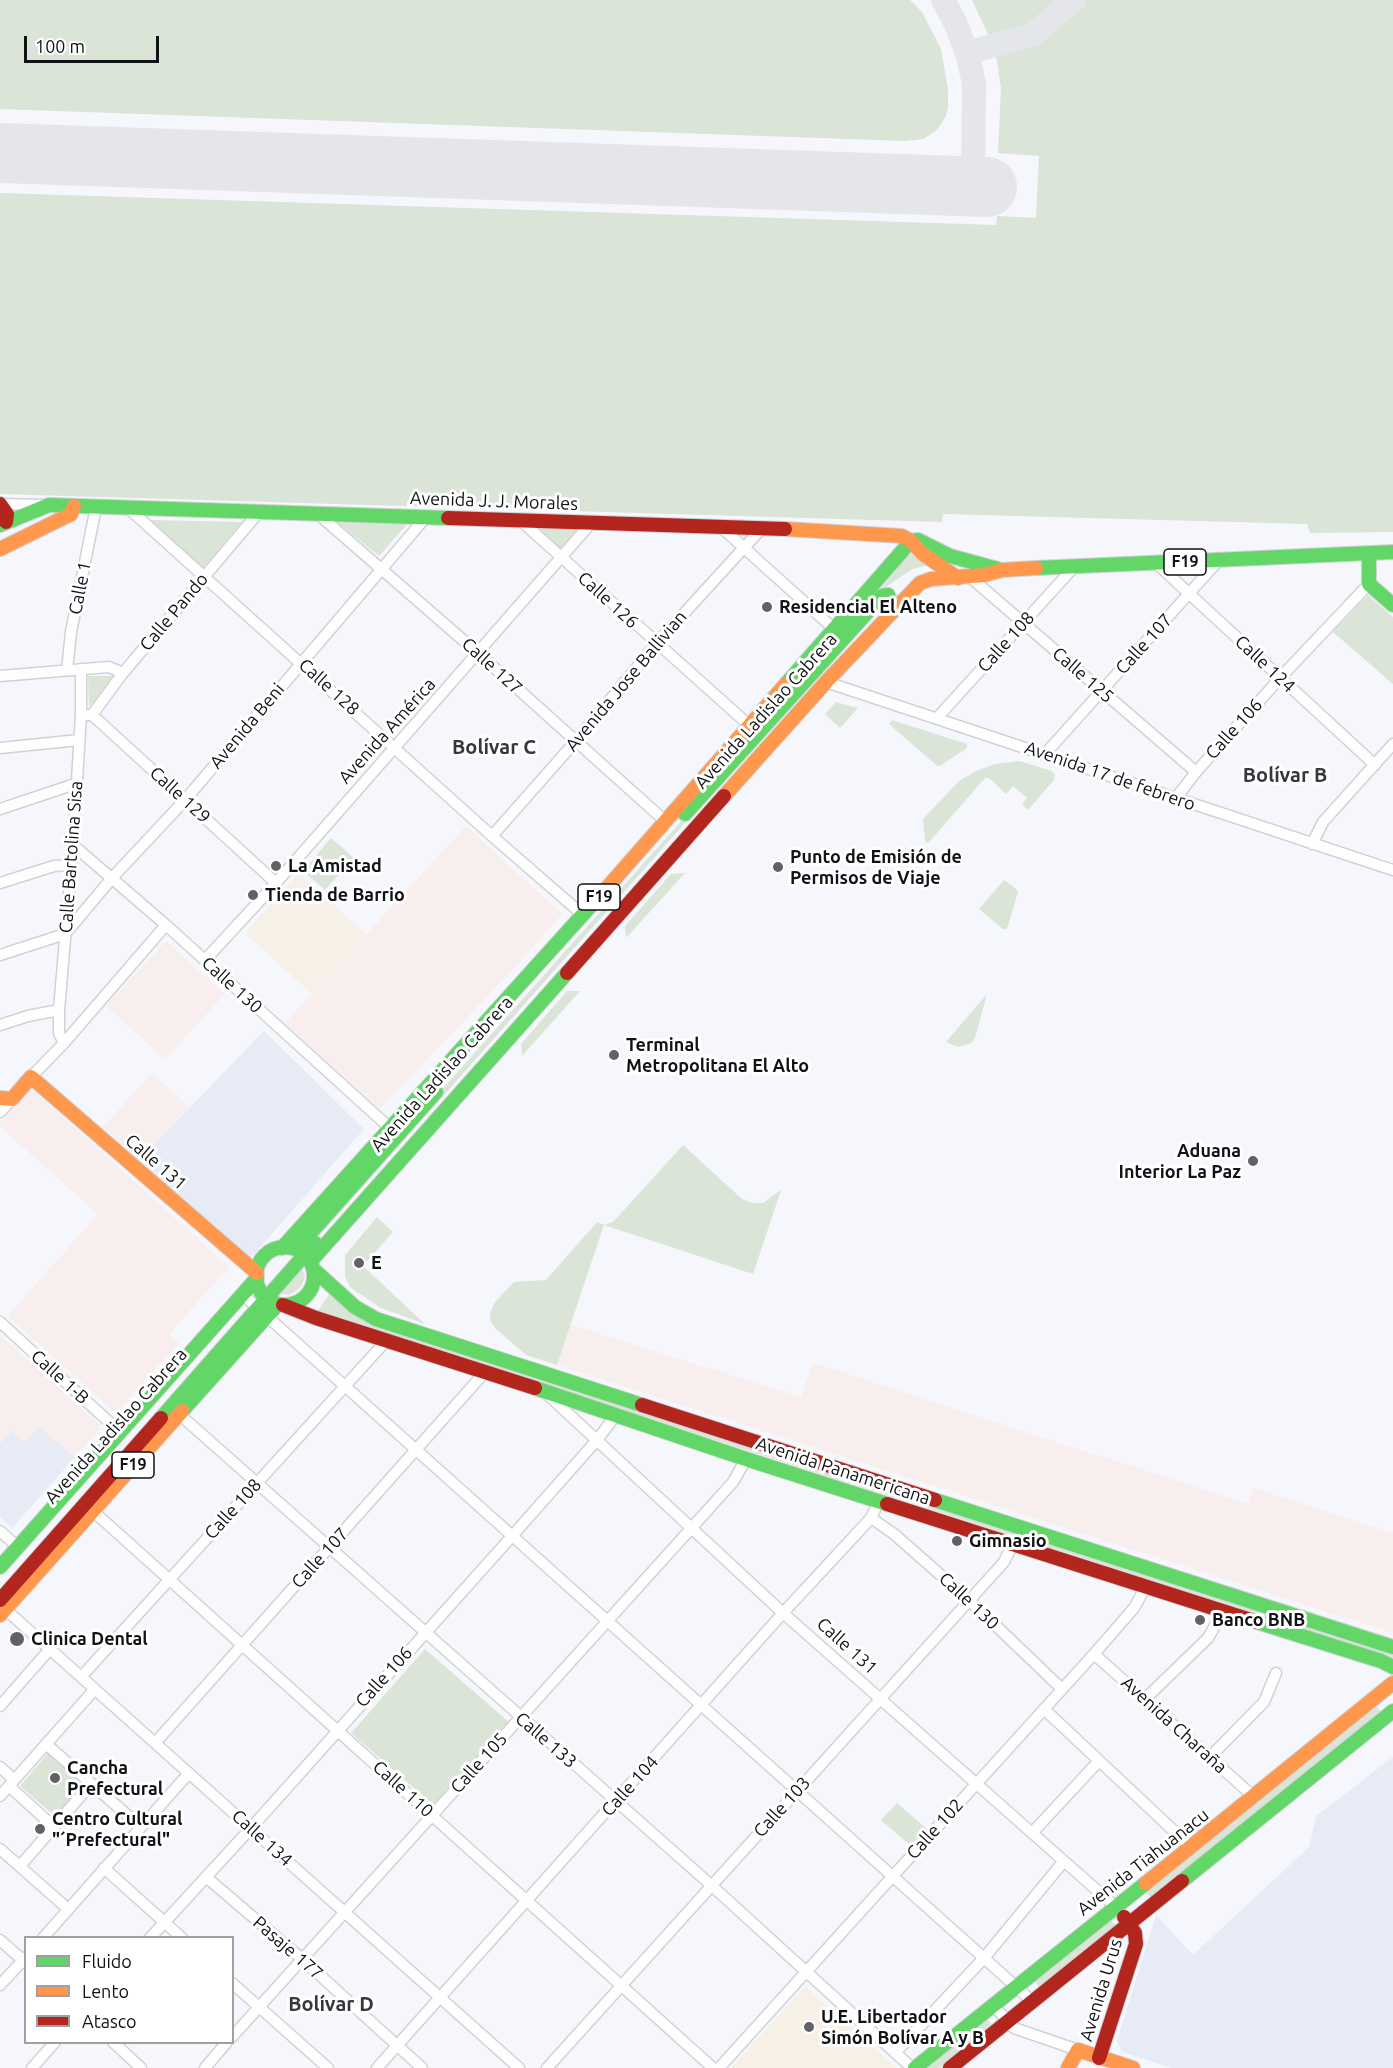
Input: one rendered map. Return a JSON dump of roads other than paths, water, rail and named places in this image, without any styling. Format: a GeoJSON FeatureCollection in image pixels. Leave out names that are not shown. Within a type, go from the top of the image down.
{"type":"FeatureCollection","features":[{"type":"Feature","properties":{"kind":"main road"},"geometry":{"type":"LineString","coordinates":[[0,504],[7,514],[3,523]]}},
{"type":"Feature","properties":{"kind":"main road","name":"Avenida J. J. Morales"},"geometry":{"type":"LineString","coordinates":[[49,505],[721,526],[892,534],[902,536],[911,542]]}},
{"type":"Feature","properties":{"kind":"main road"},"geometry":{"type":"LineString","coordinates":[[3,523],[49,505]]}},
{"type":"Feature","properties":{"kind":"main road"},"geometry":{"type":"LineString","coordinates":[[0,549],[71,514],[74,506]]}},
{"type":"Feature","properties":{"kind":"main road","name":"Avenida Ladislao Cabrera"},"geometry":{"type":"LineString","coordinates":[[301,1257],[390,1128],[583,915],[911,542],[918,540],[958,559],[1002,570]]}},
{"type":"Feature","properties":{"kind":"main road"},"geometry":{"type":"LineString","coordinates":[[911,542],[923,554],[964,577]]}},
{"type":"Feature","properties":{"kind":"main road","name":"Avenida Ladislao Cabrera"},"geometry":{"type":"LineString","coordinates":[[301,1257],[781,706],[886,598],[931,579],[964,577],[1002,570],[1393,552]]}},
{"type":"Feature","properties":{"kind":"main road"},"geometry":{"type":"LineString","coordinates":[[1369,554],[1369,584],[1393,605]]}},
{"type":"Feature","properties":{"kind":"main road","name":"Avenida Ladislao Cabrera"},"geometry":{"type":"LineString","coordinates":[[0,1583],[826,682],[920,583]]}},
{"type":"Feature","properties":{"kind":"main road","name":"Avenida Ladislao Cabrera"},"geometry":{"type":"LineString","coordinates":[[301,1257],[886,598]]}},
{"type":"Feature","properties":{"kind":"main road"},"geometry":{"type":"LineString","coordinates":[[755,721],[781,706],[789,680]]}},
{"type":"Feature","properties":{"kind":"main road"},"geometry":{"type":"LineString","coordinates":[[6,1098],[31,1077]]}},
{"type":"Feature","properties":{"kind":"main road","name":"Calle 131"},"geometry":{"type":"LineString","coordinates":[[31,1077],[262,1297]]}},
{"type":"Feature","properties":{"kind":"main road","name":"F19"},"geometry":{"type":"LineString","coordinates":[[274,1250],[301,1257],[314,1281],[309,1292],[295,1303],[262,1297],[262,1259],[274,1250]]}},
{"type":"Feature","properties":{"kind":"main road","name":"Avenida Panamericana"},"geometry":{"type":"LineString","coordinates":[[301,1257],[355,1307],[376,1319],[1393,1647]]}},
{"type":"Feature","properties":{"kind":"main road","name":"Avenida Ladislao Cabrera"},"geometry":{"type":"LineString","coordinates":[[2,1608],[93,1511],[179,1414],[262,1297]]}},
{"type":"Feature","properties":{"kind":"main road","name":"Avenida Ladislao Cabrera"},"geometry":{"type":"LineString","coordinates":[[0,1567],[120,1432],[262,1297]]}},
{"type":"Feature","properties":{"kind":"main road","name":"Avenida Ladislao Cabrera"},"geometry":{"type":"LineString","coordinates":[[2,1608],[262,1297]]}},
{"type":"Feature","properties":{"kind":"main road","name":"Avenida Panamericana"},"geometry":{"type":"LineString","coordinates":[[262,1297],[386,1341],[1223,1612],[1382,1661],[1393,1667]]}},
{"type":"Feature","properties":{"kind":"main road"},"geometry":{"type":"LineString","coordinates":[[508,1380],[513,1365]]}},
{"type":"Feature","properties":{"kind":"main road","name":"Avenida Tiahuanacu"},"geometry":{"type":"LineString","coordinates":[[914,2068],[1393,1683]]}},
{"type":"Feature","properties":{"kind":"main road"},"geometry":{"type":"LineString","coordinates":[[950,2068],[1393,1711]]}},
{"type":"Feature","properties":{"kind":"main road","name":"Calle 131"},"geometry":{"type":"LineString","coordinates":[[1116,1907],[1129,1924]]}},
{"type":"Feature","properties":{"kind":"main road","name":"Avenida Urus"},"geometry":{"type":"LineString","coordinates":[[1098,2063],[1136,1944],[1135,1933],[1129,1924]]}},
{"type":"Feature","properties":{"kind":"main road"},"geometry":{"type":"LineString","coordinates":[[1068,2068],[1078,2050],[1098,2063],[1133,2068]]}},
{"type":"Feature","properties":{"kind":"street"},"geometry":{"type":"LineString","coordinates":[[0,504],[49,505]]}},
{"type":"Feature","properties":{"kind":"street","name":"Calle 1"},"geometry":{"type":"LineString","coordinates":[[68,670],[71,632],[96,507]]}},
{"type":"Feature","properties":{"kind":"street","name":"Calle 128"},"geometry":{"type":"LineString","coordinates":[[128,508],[583,915]]}},
{"type":"Feature","properties":{"kind":"street","name":"Calle Pando"},"geometry":{"type":"LineString","coordinates":[[86,715],[259,512]]}},
{"type":"Feature","properties":{"kind":"street","name":"Calle 127"},"geometry":{"type":"LineString","coordinates":[[318,514],[383,569],[665,821]]}},
{"type":"Feature","properties":{"kind":"street","name":"Avenida Beni"},"geometry":{"type":"LineString","coordinates":[[65,934],[112,878],[185,800],[426,517]]}},
{"type":"Feature","properties":{"kind":"street","name":"Calle 126"},"geometry":{"type":"LineString","coordinates":[[521,521],[657,643],[755,721]]}},
{"type":"Feature","properties":{"kind":"street","name":"Avenida América"},"geometry":{"type":"LineString","coordinates":[[205,960],[479,654],[592,522]]}},
{"type":"Feature","properties":{"kind":"street"},"geometry":{"type":"LineString","coordinates":[[721,526],[834,629]]}},
{"type":"Feature","properties":{"kind":"street","name":"Avenida Jose Ballivian"},"geometry":{"type":"LineString","coordinates":[[492,836],[575,742],[657,643],[762,528]]}},
{"type":"Feature","properties":{"kind":"street","name":"Calle 107"},"geometry":{"type":"LineString","coordinates":[[1045,754],[1219,560]]}},
{"type":"Feature","properties":{"kind":"street","name":"Calle 124"},"geometry":{"type":"LineString","coordinates":[[1156,563],[1375,765]]}},
{"type":"Feature","properties":{"kind":"street","name":"Calle 108"},"geometry":{"type":"LineString","coordinates":[[937,718],[1075,567]]}},
{"type":"Feature","properties":{"kind":"street","name":"Calle 125"},"geometry":{"type":"LineString","coordinates":[[964,577],[1024,623],[1196,772]]}},
{"type":"Feature","properties":{"kind":"street","name":"Calle 106"},"geometry":{"type":"LineString","coordinates":[[1176,798],[1196,772],[1280,678],[1369,584]]}},
{"type":"Feature","properties":{"kind":"street"},"geometry":{"type":"LineString","coordinates":[[0,676],[109,667],[123,673]]}},
{"type":"Feature","properties":{"kind":"street","name":"Calle Bartolina Sisa"},"geometry":{"type":"LineString","coordinates":[[64,1042],[59,1033],[59,1010],[79,740],[86,715],[81,669]]}},
{"type":"Feature","properties":{"kind":"street","name":"Avenida 17 de febrero"},"geometry":{"type":"LineString","coordinates":[[826,682],[1393,870]]}},
{"type":"Feature","properties":{"kind":"street","name":"Calle 129"},"geometry":{"type":"LineString","coordinates":[[86,715],[185,800],[276,883]]}},
{"type":"Feature","properties":{"kind":"street"},"geometry":{"type":"LineString","coordinates":[[0,748],[79,740]]}},
{"type":"Feature","properties":{"kind":"street"},"geometry":{"type":"LineString","coordinates":[[1312,844],[1323,822],[1393,744]]}},
{"type":"Feature","properties":{"kind":"street"},"geometry":{"type":"LineString","coordinates":[[0,809],[75,784]]}},
{"type":"Feature","properties":{"kind":"street","name":"Calle 130"},"geometry":{"type":"LineString","coordinates":[[73,845],[166,925],[390,1128]]}},
{"type":"Feature","properties":{"kind":"street"},"geometry":{"type":"LineString","coordinates":[[0,883],[54,866],[70,865]]}},
{"type":"Feature","properties":{"kind":"street"},"geometry":{"type":"LineString","coordinates":[[31,1077],[166,925]]}},
{"type":"Feature","properties":{"kind":"street"},"geometry":{"type":"LineString","coordinates":[[0,955],[65,934]]}},
{"type":"Feature","properties":{"kind":"street"},"geometry":{"type":"LineString","coordinates":[[0,1025],[28,1016],[59,1010]]}},
{"type":"Feature","properties":{"kind":"street"},"geometry":{"type":"LineString","coordinates":[[0,1113],[6,1098]]}},
{"type":"Feature","properties":{"kind":"street"},"geometry":{"type":"LineString","coordinates":[[262,1297],[345,1386],[1032,2001]]}},
{"type":"Feature","properties":{"kind":"street","name":"Calle 1-B"},"geometry":{"type":"LineString","coordinates":[[0,1322],[120,1432]]}},
{"type":"Feature","properties":{"kind":"street","name":"Calle 108"},"geometry":{"type":"LineString","coordinates":[[81,1677],[386,1341]]}},
{"type":"Feature","properties":{"kind":"street","name":"Calle 107"},"geometry":{"type":"LineString","coordinates":[[155,1743],[485,1372]]}},
{"type":"Feature","properties":{"kind":"street","name":"Calle 131"},"geometry":{"type":"LineString","coordinates":[[544,1391],[783,1613],[1116,1907]]}},
{"type":"Feature","properties":{"kind":"street","name":"Calle 133"},"geometry":{"type":"LineString","coordinates":[[179,1414],[914,2068]]}},
{"type":"Feature","properties":{"kind":"street","name":"Calle 106"},"geometry":{"type":"LineString","coordinates":[[152,1936],[513,1536],[616,1415]]}},
{"type":"Feature","properties":{"kind":"street","name":"Calle 105"},"geometry":{"type":"LineString","coordinates":[[234,2035],[733,1482],[746,1458]]}},
{"type":"Feature","properties":{"kind":"street","name":"Calle 104"},"geometry":{"type":"LineString","coordinates":[[377,2068],[783,1613],[871,1518],[879,1501]]}},
{"type":"Feature","properties":{"kind":"street","name":"Calle 110"},"geometry":{"type":"LineString","coordinates":[[93,1511],[713,2068]]}},
{"type":"Feature","properties":{"kind":"street","name":"Calle 130"},"geometry":{"type":"LineString","coordinates":[[871,1518],[894,1534],[969,1600],[1062,1689]]}},
{"type":"Feature","properties":{"kind":"street"},"geometry":{"type":"LineString","coordinates":[[0,1531],[18,1547]]}},
{"type":"Feature","properties":{"kind":"street","name":"Calle 103"},"geometry":{"type":"LineString","coordinates":[[547,2068],[1004,1562],[1013,1543]]}},
{"type":"Feature","properties":{"kind":"street","name":"Calle 102"},"geometry":{"type":"LineString","coordinates":[[719,2068],[1094,1654],[1134,1608],[1146,1586]]}},
{"type":"Feature","properties":{"kind":"street","name":"Calle 134"},"geometry":{"type":"LineString","coordinates":[[2,1608],[519,2068]]}},
{"type":"Feature","properties":{"kind":"street"},"geometry":{"type":"LineString","coordinates":[[1145,1698],[1208,1638],[1223,1612]]}},
{"type":"Feature","properties":{"kind":"street"},"geometry":{"type":"LineString","coordinates":[[0,1706],[50,1649]]}},
{"type":"Feature","properties":{"kind":"street","name":"Avenida Charaña"},"geometry":{"type":"LineString","coordinates":[[1094,1654],[1254,1797]]}},
{"type":"Feature","properties":{"kind":"street"},"geometry":{"type":"LineString","coordinates":[[1210,1757],[1264,1702],[1276,1673]]}},
{"type":"Feature","properties":{"kind":"street"},"geometry":{"type":"LineString","coordinates":[[0,1796],[95,1689]]}},
{"type":"Feature","properties":{"kind":"street"},"geometry":{"type":"LineString","coordinates":[[1044,1709],[1191,1847]]}},
{"type":"Feature","properties":{"kind":"street"},"geometry":{"type":"LineString","coordinates":[[46,1744],[141,1827]]}},
{"type":"Feature","properties":{"kind":"street"},"geometry":{"type":"LineString","coordinates":[[1032,1833],[1098,1762]]}},
{"type":"Feature","properties":{"kind":"street"},"geometry":{"type":"LineString","coordinates":[[0,1767],[11,1783],[54,1827]]}},
{"type":"Feature","properties":{"kind":"street"},"geometry":{"type":"LineString","coordinates":[[45,1936],[189,1773]]}},
{"type":"Feature","properties":{"kind":"street"},"geometry":{"type":"LineString","coordinates":[[20,1866],[91,1784]]}},
{"type":"Feature","properties":{"kind":"street"},"geometry":{"type":"LineString","coordinates":[[0,1849],[68,1909]]}},
{"type":"Feature","properties":{"kind":"street"},"geometry":{"type":"LineString","coordinates":[[896,2053],[984,1958],[1064,1861]]}},
{"type":"Feature","properties":{"kind":"street"},"geometry":{"type":"LineString","coordinates":[[104,1868],[180,1936]]}},
{"type":"Feature","properties":{"kind":"street","name":"Pasaje 177"},"geometry":{"type":"LineString","coordinates":[[206,1876],[422,2068]]}},
{"type":"Feature","properties":{"kind":"street"},"geometry":{"type":"LineString","coordinates":[[0,1940],[24,1960],[0,1984]]}},
{"type":"Feature","properties":{"kind":"street"},"geometry":{"type":"LineString","coordinates":[[234,1985],[328,2068]]}},
{"type":"Feature","properties":{"kind":"street"},"geometry":{"type":"LineString","coordinates":[[993,2005],[1014,2028],[1078,2050]]}},
{"type":"Feature","properties":{"kind":"street"},"geometry":{"type":"LineString","coordinates":[[32,2068],[54,2044]]}},
{"type":"Feature","properties":{"kind":"street"},"geometry":{"type":"LineString","coordinates":[[114,2044],[141,2068]]}},
{"type":"Feature","properties":{"kind":"street"},"geometry":{"type":"LineString","coordinates":[[205,2068],[227,2044]]}},
{"type":"Feature","properties":{"kind":"place","name":"Residencial El Alteno"},"geometry":{"type":"Point","coordinates":[767,607]}},
{"type":"Feature","properties":{"kind":"place","name":"La Amistad"},"geometry":{"type":"Point","coordinates":[276,866]}},
{"type":"Feature","properties":{"kind":"place","name":"Punto de Emisión de Permisos de Viaje"},"geometry":{"type":"Point","coordinates":[778,867]}},
{"type":"Feature","properties":{"kind":"place","name":"Tienda de Barrio"},"geometry":{"type":"Point","coordinates":[253,895]}},
{"type":"Feature","properties":{"kind":"place","name":"Terminal Metropolitana El Alto"},"geometry":{"type":"Point","coordinates":[614,1055]}},
{"type":"Feature","properties":{"kind":"place","name":"Aduana Interior La Paz"},"geometry":{"type":"Point","coordinates":[1253,1161]}},
{"type":"Feature","properties":{"kind":"place","name":"E"},"geometry":{"type":"Point","coordinates":[359,1263]}},
{"type":"Feature","properties":{"kind":"place","name":"Gimnasio"},"geometry":{"type":"Point","coordinates":[957,1541]}},
{"type":"Feature","properties":{"kind":"place","name":"Banco BNB"},"geometry":{"type":"Point","coordinates":[1200,1620]}},
{"type":"Feature","properties":{"kind":"place","name":"Clinica Dental"},"geometry":{"type":"Point","coordinates":[17,1639]}},
{"type":"Feature","properties":{"kind":"place","name":"Cancha Prefectural"},"geometry":{"type":"Point","coordinates":[55,1778]}},
{"type":"Feature","properties":{"kind":"place","name":"Centro Cultural \"´Prefectural\""},"geometry":{"type":"Point","coordinates":[40,1829]}},
{"type":"Feature","properties":{"kind":"place","name":"U.E. Libertador Simón Bolívar A y B"},"geometry":{"type":"Point","coordinates":[809,2027]}},
{"type":"Feature","properties":{"kind":"district","name":"Bolívar C"},"geometry":{"type":"Point","coordinates":[494,747]}},
{"type":"Feature","properties":{"kind":"district","name":"Bolívar B"},"geometry":{"type":"Point","coordinates":[1285,775]}},
{"type":"Feature","properties":{"kind":"district","name":"Bolívar D"},"geometry":{"type":"Point","coordinates":[331,2004]}}]}
